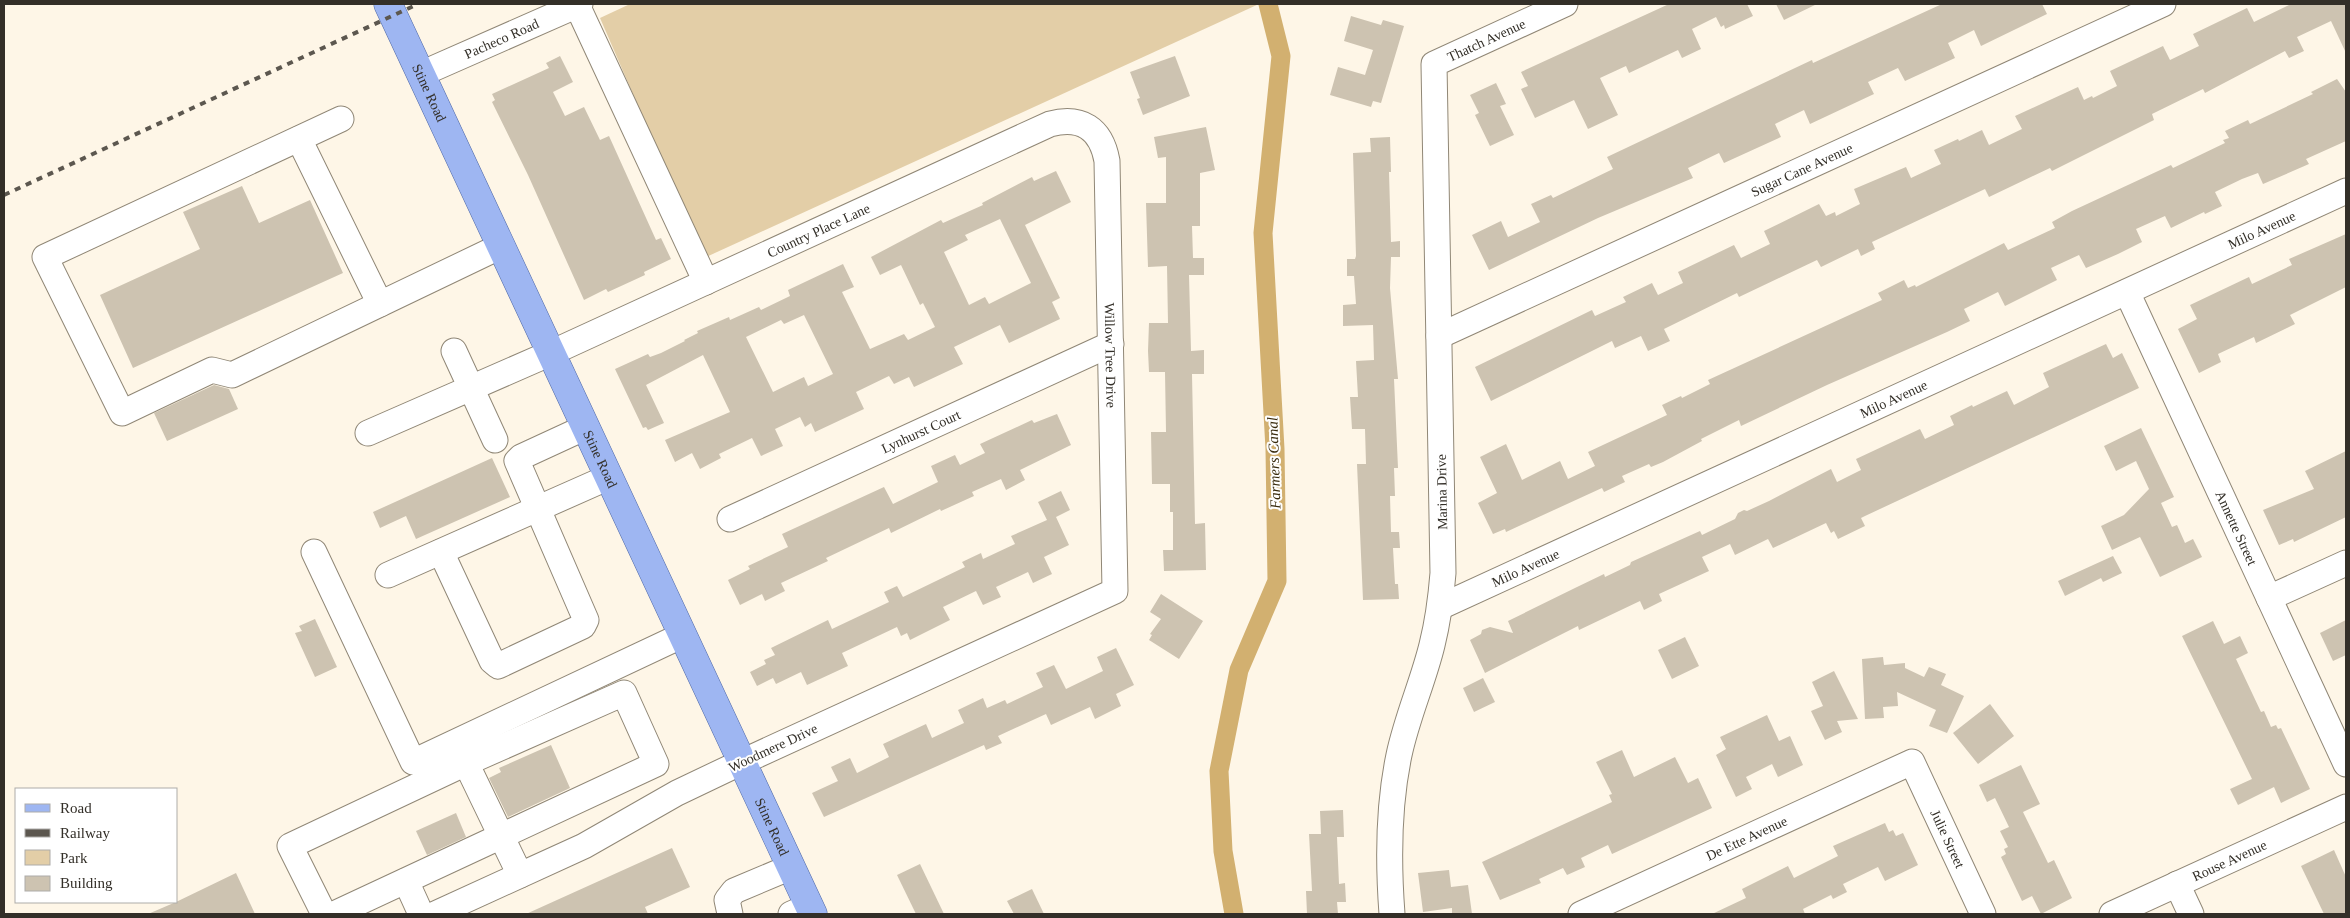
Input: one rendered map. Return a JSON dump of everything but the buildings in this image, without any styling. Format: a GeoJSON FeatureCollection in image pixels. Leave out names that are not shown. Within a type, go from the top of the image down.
{"type":"FeatureCollection","features":[{"type":"Feature","properties":{"kind":"main road","name":"Stine Road"},"geometry":{"type":"LineString","coordinates":[[388,4],[791,867],[804,912]]}},
{"type":"Feature","properties":{"kind":"street","name":"Pacheco Road"},"geometry":{"type":"LineString","coordinates":[[421,74],[579,4]]}},
{"type":"Feature","properties":{"kind":"street"},"geometry":{"type":"LineString","coordinates":[[579,4],[706,282]]}},
{"type":"Feature","properties":{"kind":"street","name":"Thatch Avenue"},"geometry":{"type":"LineString","coordinates":[[1434,64],[1565,4]]}},
{"type":"Feature","properties":{"kind":"street","name":"Sugar Cane Avenue"},"geometry":{"type":"LineString","coordinates":[[1439,336],[2163,4]]}},
{"type":"Feature","properties":{"kind":"street","name":"Marina Drive"},"geometry":{"type":"LineString","coordinates":[[1392,914],[1389,838],[1392,796],[1403,739],[1432,646],[1440,607],[1443,573],[1434,64]]}},
{"type":"Feature","properties":{"kind":"street"},"geometry":{"type":"LineString","coordinates":[[340,119],[45,257],[122,413],[212,370],[232,375],[501,246]]}},
{"type":"Feature","properties":{"kind":"street","name":"Country Place Lane"},"geometry":{"type":"LineString","coordinates":[[368,433],[551,353],[1050,124],[1063,121],[1077,122],[1088,127]]}},
{"type":"Feature","properties":{"kind":"street","name":"Willow Tree Drive"},"geometry":{"type":"LineString","coordinates":[[1088,127],[1098,135],[1105,147],[1108,161],[1116,590]]}},
{"type":"Feature","properties":{"kind":"street"},"geometry":{"type":"LineString","coordinates":[[299,139],[380,304]]}},
{"type":"Feature","properties":{"kind":"street","name":"Milo Avenue"},"geometry":{"type":"LineString","coordinates":[[1440,607],[2346,191]]}},
{"type":"Feature","properties":{"kind":"street","name":"Annette Street"},"geometry":{"type":"LineString","coordinates":[[2127,292],[2346,764]]}},
{"type":"Feature","properties":{"kind":"street","name":"Lynhurst Court"},"geometry":{"type":"LineString","coordinates":[[730,519],[1111,344]]}},
{"type":"Feature","properties":{"kind":"street"},"geometry":{"type":"LineString","coordinates":[[454,351],[495,440]]}},
{"type":"Feature","properties":{"kind":"street"},"geometry":{"type":"LineString","coordinates":[[441,552],[492,661],[498,666],[584,626],[586,620],[517,461],[521,457],[586,427]]}},
{"type":"Feature","properties":{"kind":"street"},"geometry":{"type":"LineString","coordinates":[[388,575],[609,477]]}},
{"type":"Feature","properties":{"kind":"street"},"geometry":{"type":"LineString","coordinates":[[314,552],[413,762],[683,635]]}},
{"type":"Feature","properties":{"kind":"street"},"geometry":{"type":"LineString","coordinates":[[2269,598],[2346,563]]}},
{"type":"Feature","properties":{"kind":"street","name":"Woodmere Drive"},"geometry":{"type":"LineString","coordinates":[[435,914],[584,846],[677,793],[742,762],[1116,590]]}},
{"type":"Feature","properties":{"kind":"street"},"geometry":{"type":"LineString","coordinates":[[324,914],[290,846],[466,763],[624,693],[656,764],[334,914]]}},
{"type":"Feature","properties":{"kind":"street","name":"De Ette Avenue"},"geometry":{"type":"LineString","coordinates":[[1581,914],[1912,762]]}},
{"type":"Feature","properties":{"kind":"street","name":"Julie Street"},"geometry":{"type":"LineString","coordinates":[[1912,762],[1983,914]]}},
{"type":"Feature","properties":{"kind":"street"},"geometry":{"type":"LineString","coordinates":[[466,763],[520,875]]}},
{"type":"Feature","properties":{"kind":"street","name":"Rouse Avenue"},"geometry":{"type":"LineString","coordinates":[[2112,914],[2346,806]]}},
{"type":"Feature","properties":{"kind":"street"},"geometry":{"type":"LineString","coordinates":[[730,914],[726,900],[734,891],[791,867]]}},
{"type":"Feature","properties":{"kind":"street"},"geometry":{"type":"LineString","coordinates":[[406,881],[421,914]]}},
{"type":"Feature","properties":{"kind":"street"},"geometry":{"type":"LineString","coordinates":[[2178,884],[2191,914]]}},
{"type":"Feature","properties":{"kind":"green space"},"geometry":{"type":"Polygon","coordinates":[[[630,4],[1259,4],[704,258],[600,18],[630,4]]]}},
{"type":"Feature","properties":{"kind":"waterway","name":"Farmers Canal"},"geometry":{"type":"LineString","coordinates":[[1234,914],[1223,851],[1219,771],[1239,670],[1277,581],[1275,449],[1263,233],[1281,56],[1268,4]]}},
{"type":"Feature","properties":{"kind":"railway"},"geometry":{"type":"LineString","coordinates":[[4,195],[418,4]]}}]}
